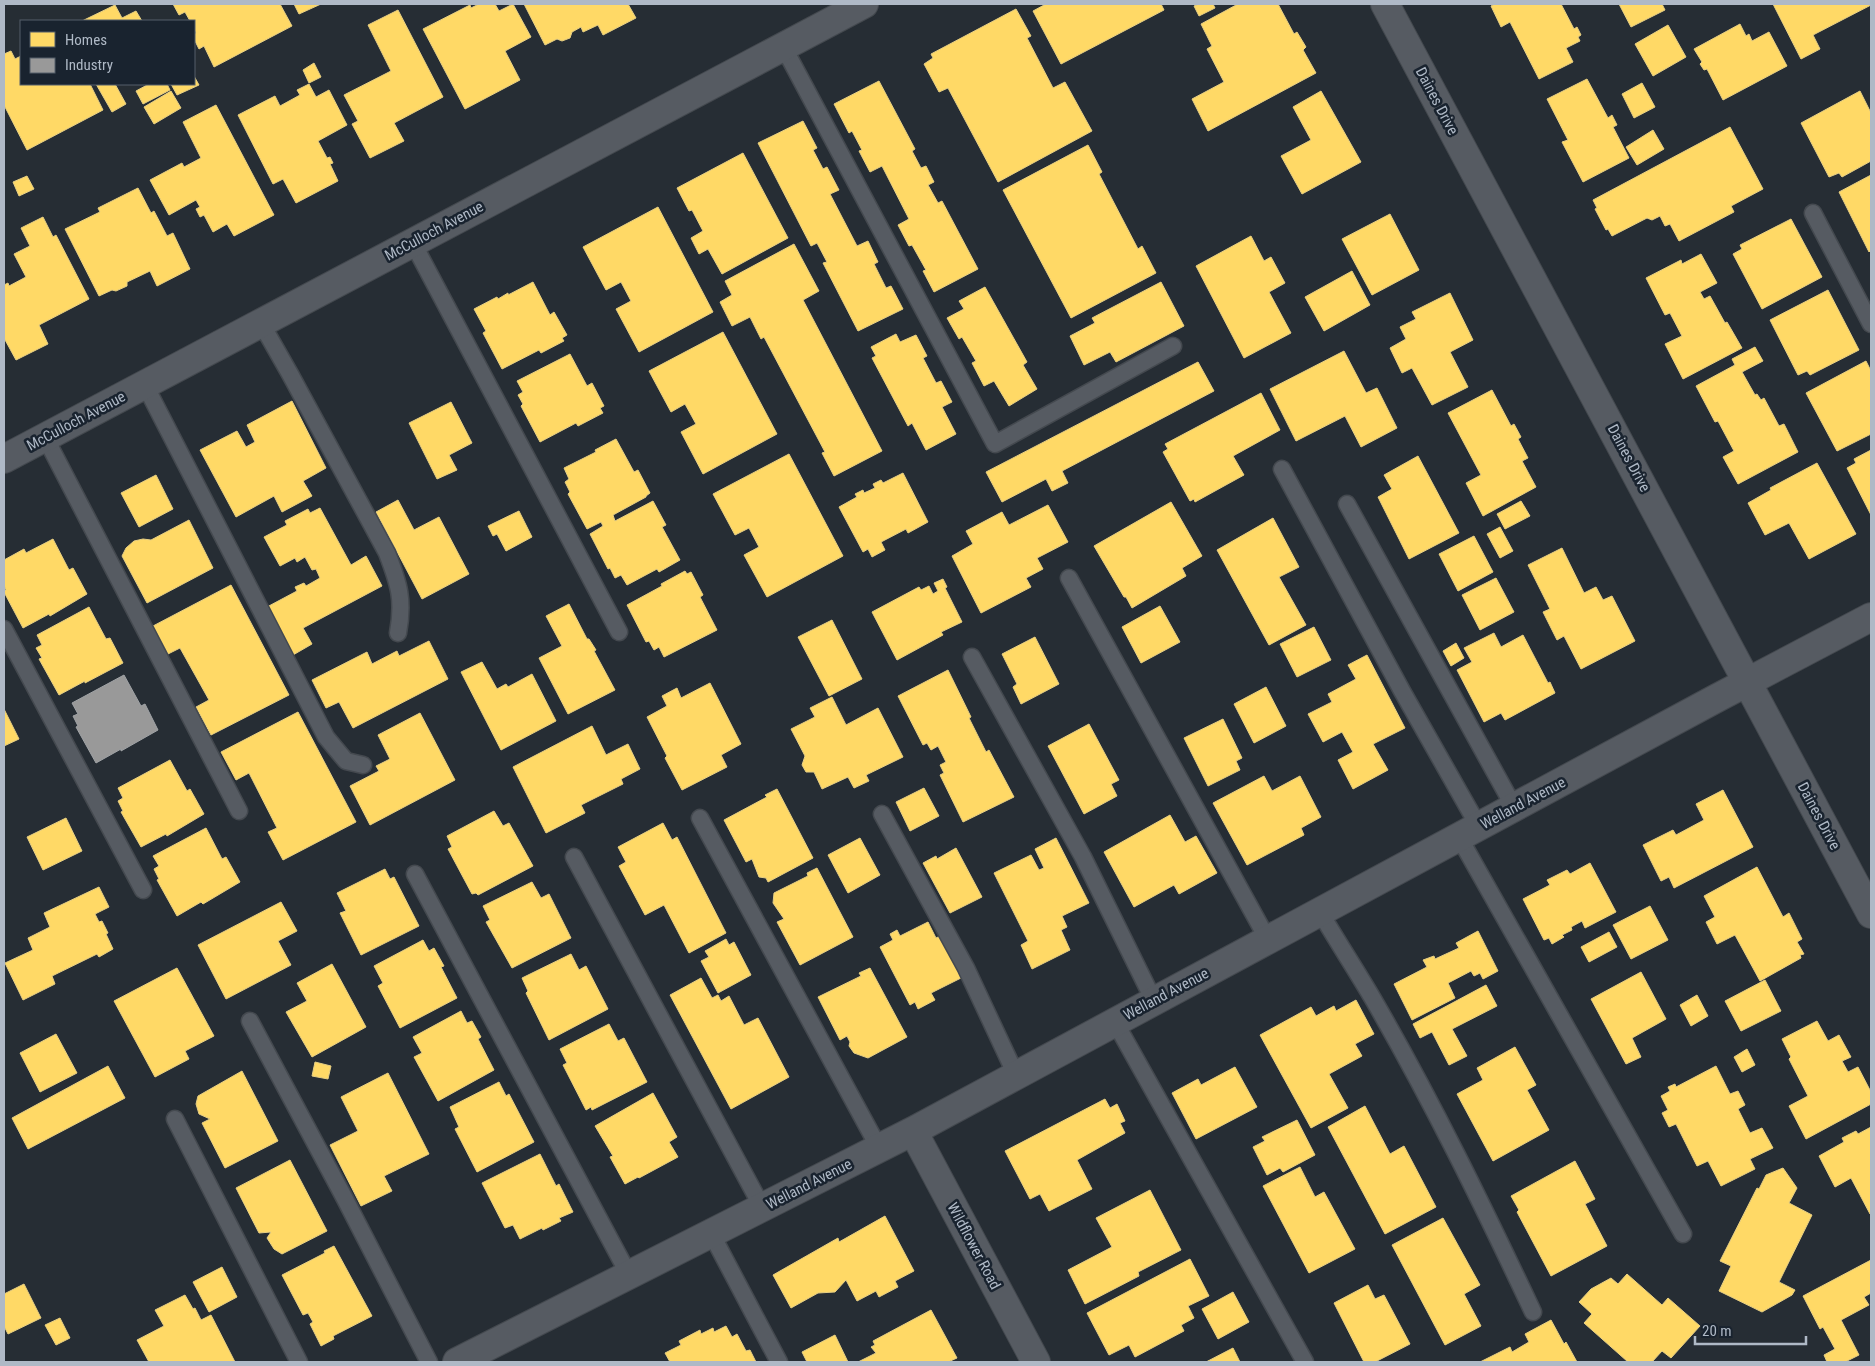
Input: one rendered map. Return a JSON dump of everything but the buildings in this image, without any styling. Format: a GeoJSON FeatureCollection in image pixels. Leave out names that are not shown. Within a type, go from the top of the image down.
{"type":"FeatureCollection","features":[{"type":"Feature","properties":{"kind":"street","name":"McCulloch Avenue"},"geometry":{"type":"LineString","coordinates":[[4,459],[864,4]]}},
{"type":"Feature","properties":{"kind":"street","name":"Daines Drive"},"geometry":{"type":"LineString","coordinates":[[1385,4],[1871,914]]}},
{"type":"Feature","properties":{"kind":"street","name":"Welland Avenue"},"geometry":{"type":"LineString","coordinates":[[457,1362],[913,1131],[1871,617]]}},
{"type":"Feature","properties":{"kind":"street","name":"Wildflower Road"},"geometry":{"type":"LineString","coordinates":[[913,1131],[1036,1362]]}},
{"type":"Feature","properties":{"kind":"lane"},"geometry":{"type":"LineString","coordinates":[[783,46],[995,444],[1173,346]]}},
{"type":"Feature","properties":{"kind":"lane"},"geometry":{"type":"LineString","coordinates":[[1813,212],[1871,324]]}},
{"type":"Feature","properties":{"kind":"lane"},"geometry":{"type":"LineString","coordinates":[[413,243],[619,632]]}},
{"type":"Feature","properties":{"kind":"lane"},"geometry":{"type":"LineString","coordinates":[[261,323],[387,553],[400,592],[402,612],[398,633]]}},
{"type":"Feature","properties":{"kind":"lane"},"geometry":{"type":"LineString","coordinates":[[145,385],[326,737],[346,761],[363,765]]}},
{"type":"Feature","properties":{"kind":"lane"},"geometry":{"type":"LineString","coordinates":[[45,437],[239,811]]}},
{"type":"Feature","properties":{"kind":"lane"},"geometry":{"type":"LineString","coordinates":[[1282,469],[1402,691],[1469,832],[1683,1234]]}},
{"type":"Feature","properties":{"kind":"lane"},"geometry":{"type":"LineString","coordinates":[[1347,504],[1514,808]]}},
{"type":"Feature","properties":{"kind":"lane"},"geometry":{"type":"LineString","coordinates":[[1069,578],[1268,940]]}},
{"type":"Feature","properties":{"kind":"lane"},"geometry":{"type":"LineString","coordinates":[[4,628],[143,890]]}},
{"type":"Feature","properties":{"kind":"lane"},"geometry":{"type":"LineString","coordinates":[[972,657],[1083,857],[1154,1001]]}},
{"type":"Feature","properties":{"kind":"lane"},"geometry":{"type":"LineString","coordinates":[[882,814],[966,968],[1016,1075]]}},
{"type":"Feature","properties":{"kind":"lane"},"geometry":{"type":"LineString","coordinates":[[700,818],[879,1148]]}},
{"type":"Feature","properties":{"kind":"lane"},"geometry":{"type":"LineString","coordinates":[[574,857],[762,1207]]}},
{"type":"Feature","properties":{"kind":"lane"},"geometry":{"type":"LineString","coordinates":[[415,874],[629,1275]]}},
{"type":"Feature","properties":{"kind":"lane"},"geometry":{"type":"LineString","coordinates":[[1320,912],[1373,1000],[1424,1093],[1469,1179],[1533,1312]]}},
{"type":"Feature","properties":{"kind":"lane"},"geometry":{"type":"LineString","coordinates":[[250,1021],[429,1362]]}},
{"type":"Feature","properties":{"kind":"lane"},"geometry":{"type":"LineString","coordinates":[[1115,1022],[1305,1362]]}},
{"type":"Feature","properties":{"kind":"lane"},"geometry":{"type":"LineString","coordinates":[[175,1119],[299,1362]]}},
{"type":"Feature","properties":{"kind":"lane"},"geometry":{"type":"LineString","coordinates":[[711,1233],[779,1362]]}}]}
